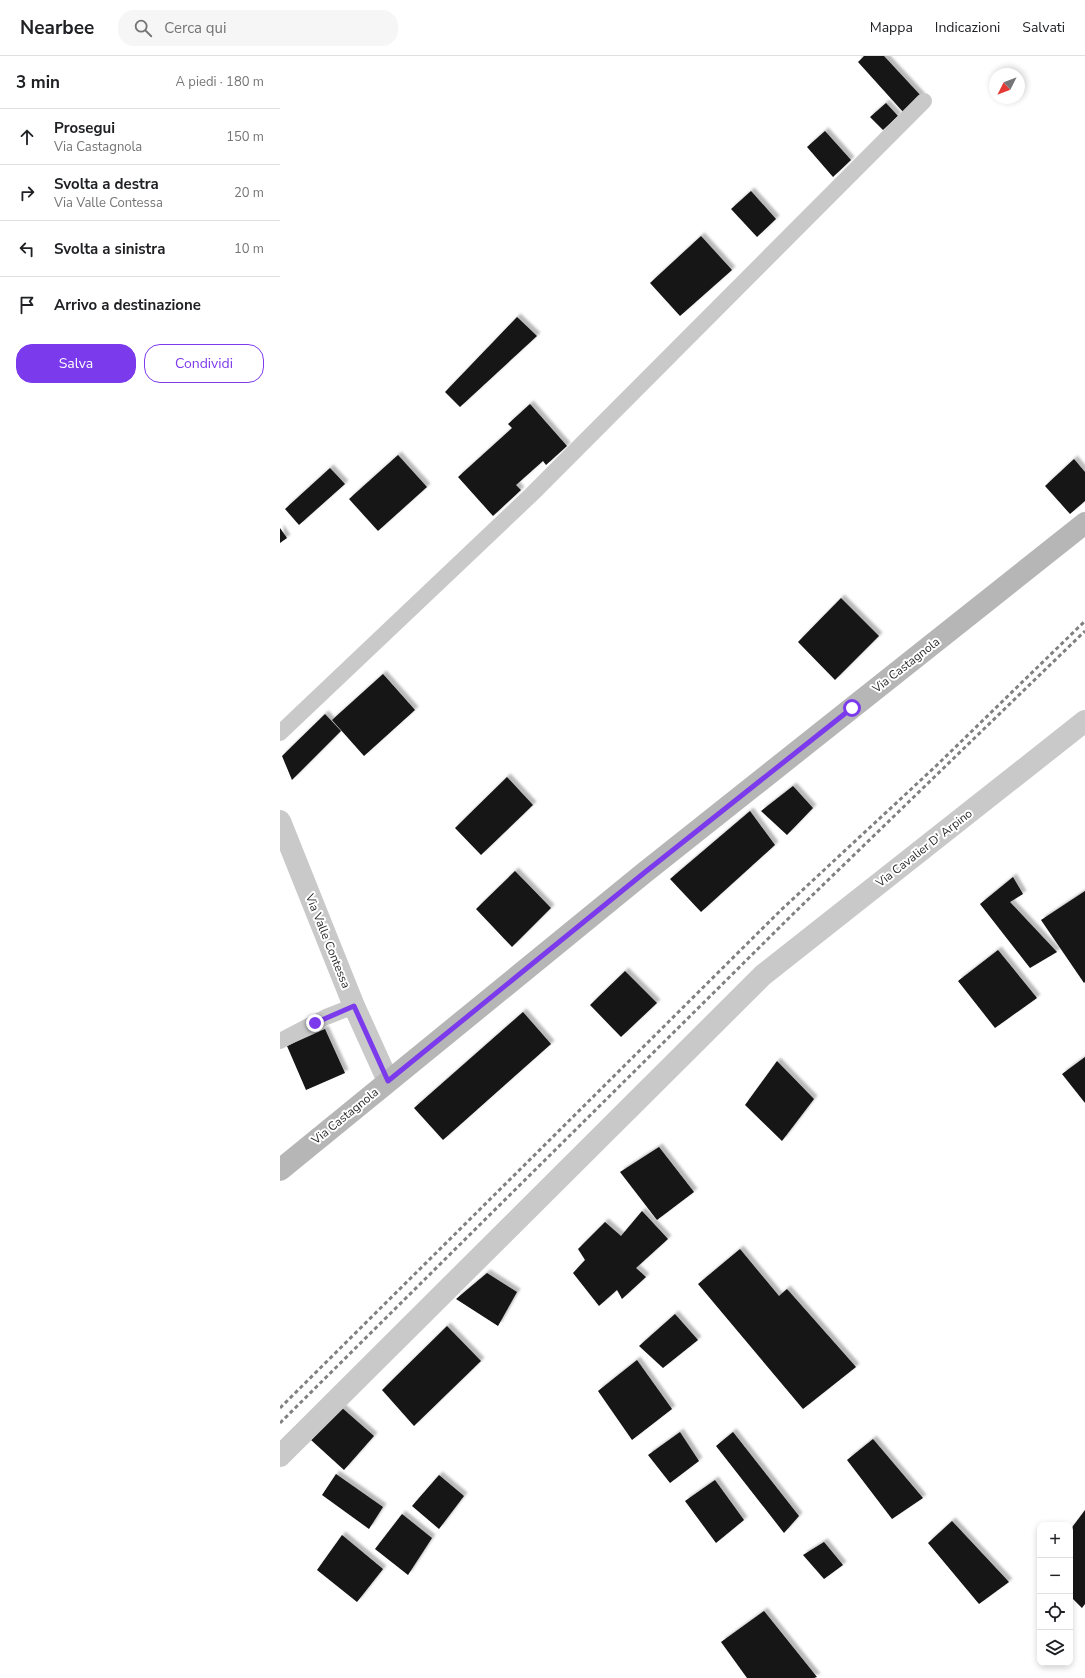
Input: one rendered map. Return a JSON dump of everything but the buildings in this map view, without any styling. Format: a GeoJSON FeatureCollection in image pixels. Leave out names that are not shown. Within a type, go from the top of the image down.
{"type":"FeatureCollection","features":[{"type":"Feature","properties":{"kind":"main road","name":"Via Castagnola"},"geometry":{"type":"LineString","coordinates":[[280,1170],[650,868],[1085,523]]}},
{"type":"Feature","properties":{"kind":"street","name":"Via Cavalier D' Arpino"},"geometry":{"type":"LineString","coordinates":[[280,1456],[763,975],[1085,721]]}},
{"type":"Feature","properties":{"kind":"street","name":"Via Valle Contessa"},"geometry":{"type":"LineString","coordinates":[[280,821],[354,1006],[388,1081]]}},
{"type":"Feature","properties":{"kind":"lane"},"geometry":{"type":"LineString","coordinates":[[280,732],[531,495],[924,101]]}},
{"type":"Feature","properties":{"kind":"lane"},"geometry":{"type":"LineString","coordinates":[[280,1041],[326,1017],[354,1006]]}},
{"type":"Feature","properties":{"kind":"railway"},"geometry":{"type":"LineString","coordinates":[[280,1408],[781,910],[936,766],[1085,621]]}},
{"type":"Feature","properties":{"kind":"railway"},"geometry":{"type":"LineString","coordinates":[[280,1423],[792,915],[1085,631]]}},
{"type":"Feature","properties":{"kind":"route"},"geometry":{"type":"LineString","coordinates":[[315,1023],[354,1006],[388,1081],[644,873],[852,708]]}}]}
